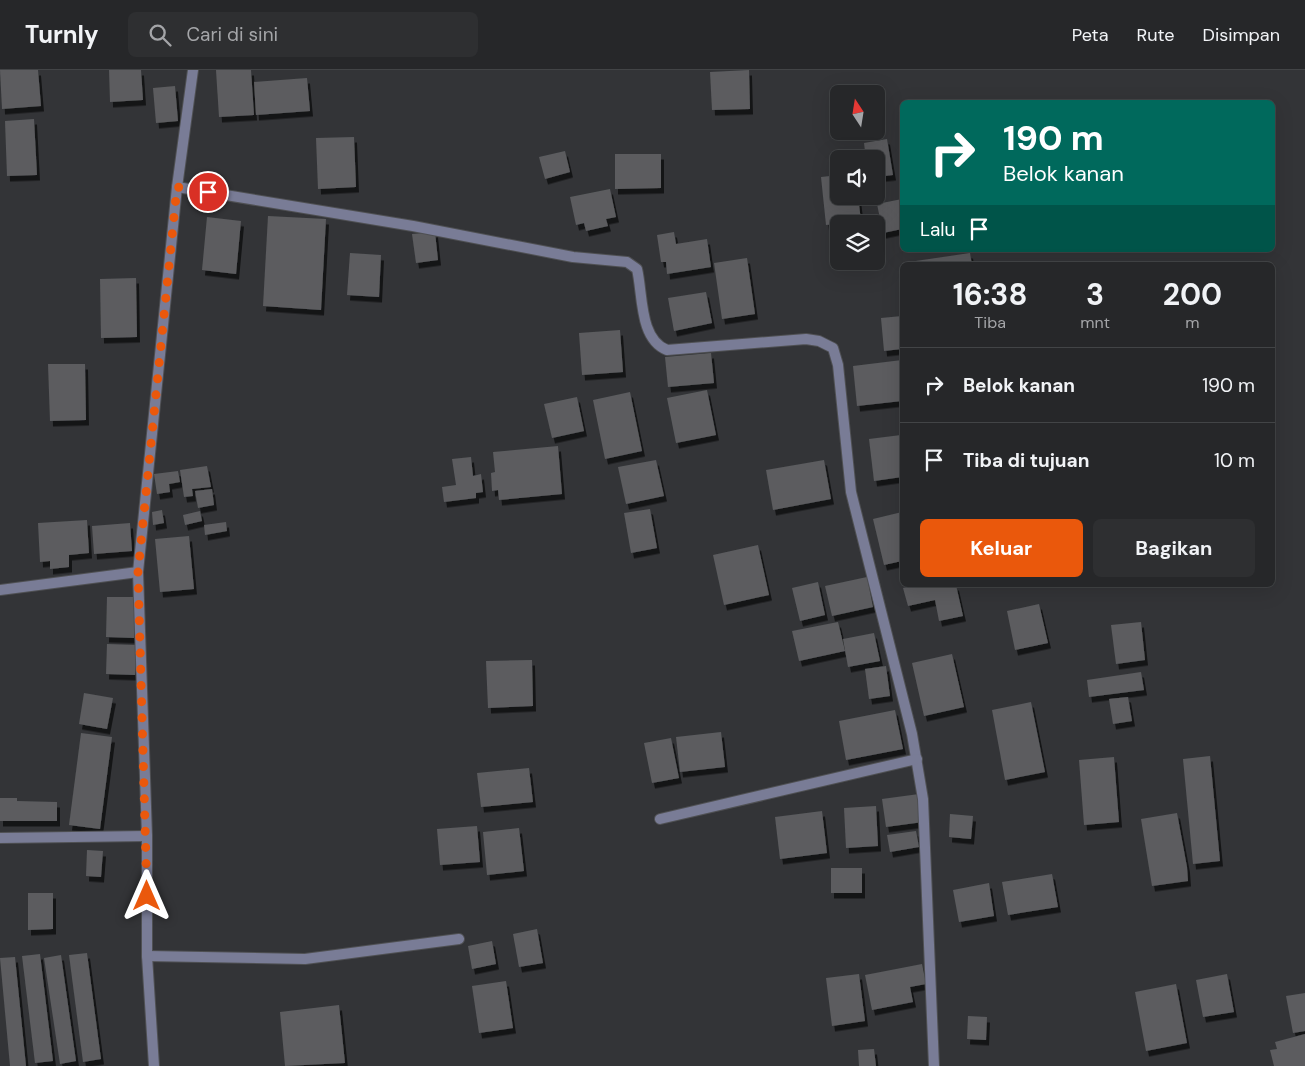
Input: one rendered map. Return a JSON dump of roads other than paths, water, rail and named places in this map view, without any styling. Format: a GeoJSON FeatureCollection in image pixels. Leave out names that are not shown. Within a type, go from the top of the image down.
{"type":"FeatureCollection","features":[{"type":"Feature","properties":{"kind":"street"},"geometry":{"type":"LineString","coordinates":[[154,1066],[147,956],[147,836],[138,572],[177,187],[193,70]]}},
{"type":"Feature","properties":{"kind":"street"},"geometry":{"type":"LineString","coordinates":[[177,187],[404,224],[573,257],[627,262],[637,269],[648,330],[653,341],[666,350],[806,339],[819,341],[833,348],[838,365],[850,492],[917,759],[927,842],[934,1066]]}},
{"type":"Feature","properties":{"kind":"street"},"geometry":{"type":"LineString","coordinates":[[0,590],[138,572]]}},
{"type":"Feature","properties":{"kind":"street"},"geometry":{"type":"LineString","coordinates":[[660,819],[917,759]]}},
{"type":"Feature","properties":{"kind":"street"},"geometry":{"type":"LineString","coordinates":[[0,838],[147,836]]}},
{"type":"Feature","properties":{"kind":"street"},"geometry":{"type":"LineString","coordinates":[[147,956],[305,959],[459,939]]}}]}
